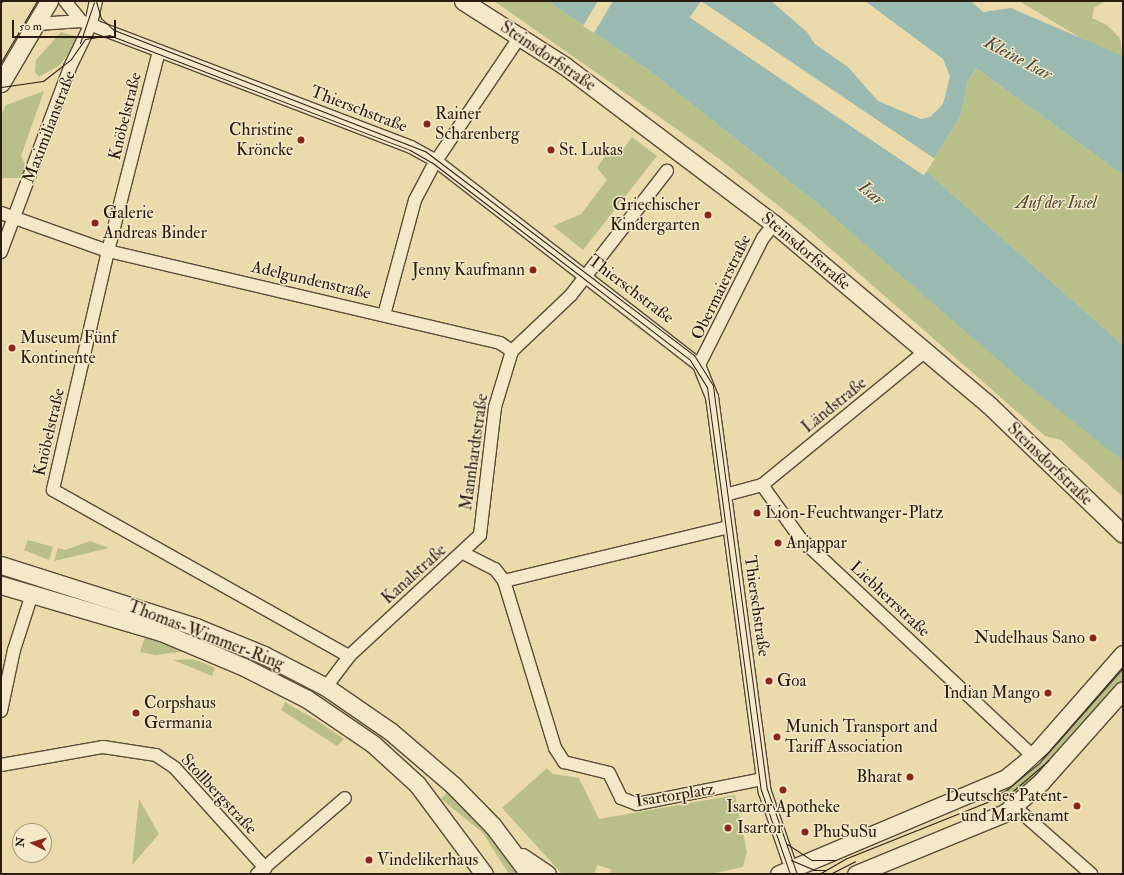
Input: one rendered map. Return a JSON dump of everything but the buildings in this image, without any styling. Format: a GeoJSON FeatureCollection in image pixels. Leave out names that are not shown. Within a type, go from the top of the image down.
{"type":"FeatureCollection","features":[{"type":"Feature","properties":{"kind":"main road"},"geometry":{"type":"LineString","coordinates":[[1,84],[38,24],[49,1]]}},
{"type":"Feature","properties":{"kind":"main road","name":"Steinsdorfstraße"},"geometry":{"type":"LineString","coordinates":[[463,1],[521,35],[682,152],[774,224],[988,404],[1123,534]]}},
{"type":"Feature","properties":{"kind":"main road","name":"Thomas-Wimmer-Ring"},"geometry":{"type":"LineString","coordinates":[[1,566],[196,627],[264,655],[326,688],[390,731],[453,785],[515,852],[529,874]]}},
{"type":"Feature","properties":{"kind":"main road","name":"Thomas-Wimmer-Ring"},"geometry":{"type":"LineString","coordinates":[[1,585],[161,632],[286,688],[373,744],[417,784],[484,874]]}},
{"type":"Feature","properties":{"kind":"main road"},"geometry":{"type":"LineString","coordinates":[[788,872],[982,791],[1033,756],[1123,654]]}},
{"type":"Feature","properties":{"kind":"main road"},"geometry":{"type":"LineString","coordinates":[[856,874],[994,818],[1014,806],[1041,782],[1123,690]]}},
{"type":"Feature","properties":{"kind":"main road"},"geometry":{"type":"LineString","coordinates":[[433,805],[438,788],[453,785]]}},
{"type":"Feature","properties":{"kind":"main road"},"geometry":{"type":"LineString","coordinates":[[515,852],[547,874]]}},
{"type":"Feature","properties":{"kind":"street","name":"Thierschstraße"},"geometry":{"type":"LineString","coordinates":[[65,1],[86,23]]}},
{"type":"Feature","properties":{"kind":"street","name":"Maximilianstraße"},"geometry":{"type":"LineString","coordinates":[[1,252],[86,23],[96,1]]}},
{"type":"Feature","properties":{"kind":"street","name":"Thierschstraße"},"geometry":{"type":"LineString","coordinates":[[38,24],[86,23],[411,147],[436,161],[699,365],[710,386],[767,802],[788,872]]}},
{"type":"Feature","properties":{"kind":"street"},"geometry":{"type":"LineString","coordinates":[[384,315],[415,200],[436,161],[521,35]]}},
{"type":"Feature","properties":{"kind":"street","name":"Knöbelstraße"},"geometry":{"type":"LineString","coordinates":[[159,52],[108,251],[53,490],[350,656]]}},
{"type":"Feature","properties":{"kind":"street"},"geometry":{"type":"LineString","coordinates":[[512,351],[571,295],[667,171]]}},
{"type":"Feature","properties":{"kind":"street","name":"Adelgundenstraße"},"geometry":{"type":"LineString","coordinates":[[1,213],[108,251],[506,345],[512,351]]}},
{"type":"Feature","properties":{"kind":"street","name":"Obermaierstraße"},"geometry":{"type":"LineString","coordinates":[[699,365],[763,238],[774,224]]}},
{"type":"Feature","properties":{"kind":"street","name":"Mannhardtstraße"},"geometry":{"type":"LineString","coordinates":[[463,553],[480,535],[495,407],[512,351]]}},
{"type":"Feature","properties":{"kind":"street","name":"Ländstraße"},"geometry":{"type":"LineString","coordinates":[[762,485],[926,351]]}},
{"type":"Feature","properties":{"kind":"street"},"geometry":{"type":"LineString","coordinates":[[725,495],[762,485]]}},
{"type":"Feature","properties":{"kind":"street","name":"Liebherrstraße"},"geometry":{"type":"LineString","coordinates":[[762,485],[800,538],[1033,756]]}},
{"type":"Feature","properties":{"kind":"street"},"geometry":{"type":"LineString","coordinates":[[504,581],[729,527]]}},
{"type":"Feature","properties":{"kind":"street","name":"Kanalstraße"},"geometry":{"type":"LineString","coordinates":[[326,688],[350,656],[463,553],[495,570],[504,581],[559,757]]}},
{"type":"Feature","properties":{"kind":"street"},"geometry":{"type":"LineString","coordinates":[[1,711],[14,650],[32,594]]}},
{"type":"Feature","properties":{"kind":"street","name":"Stollbergstraße"},"geometry":{"type":"LineString","coordinates":[[1,765],[103,747],[156,755],[175,768],[261,871]]}},
{"type":"Feature","properties":{"kind":"street","name":"Isartorplatz"},"geometry":{"type":"LineString","coordinates":[[559,757],[568,764],[609,773],[621,798],[637,804],[763,779]]}},
{"type":"Feature","properties":{"kind":"street"},"geometry":{"type":"LineString","coordinates":[[261,871],[345,798]]}},
{"type":"Feature","properties":{"kind":"street"},"geometry":{"type":"LineString","coordinates":[[1014,806],[1091,874]]}},
{"type":"Feature","properties":{"kind":"green space"},"geometry":{"type":"Polygon","coordinates":[[[494,1],[548,1],[651,72],[822,207],[1123,461],[1123,497],[1061,440],[1045,436],[808,229],[722,161],[494,1]]]}},
{"type":"Feature","properties":{"kind":"green space"},"geometry":{"type":"Polygon","coordinates":[[[1019,1],[1105,1],[1094,8],[1092,18],[1107,25],[1120,38],[1123,56],[1117,56],[1079,37],[1019,1]]]}},
{"type":"Feature","properties":{"kind":"green space"},"geometry":{"type":"Polygon","coordinates":[[[61,32],[78,37],[74,46],[60,65],[39,77],[35,72],[36,60],[61,32]]]}},
{"type":"Feature","properties":{"kind":"green space","name":"Auf der Insel"},"geometry":{"type":"Polygon","coordinates":[[[976,68],[1123,175],[1123,345],[926,171],[960,117],[968,81],[976,68]]]}},
{"type":"Feature","properties":{"kind":"green space"},"geometry":{"type":"Polygon","coordinates":[[[44,91],[21,156],[27,168],[23,178],[1,178],[1,116],[6,105],[44,91]]]}},
{"type":"Feature","properties":{"kind":"green space"},"geometry":{"type":"Polygon","coordinates":[[[632,137],[657,156],[583,250],[553,226],[581,214],[607,180],[597,168],[608,152],[624,148],[632,137]]]}},
{"type":"Feature","properties":{"kind":"green space"},"geometry":{"type":"Polygon","coordinates":[[[28,540],[53,547],[49,560],[24,550],[28,540]]]}},
{"type":"Feature","properties":{"kind":"green space"},"geometry":{"type":"Polygon","coordinates":[[[90,541],[109,548],[54,561],[58,548],[65,550],[90,541]]]}},
{"type":"Feature","properties":{"kind":"green space"},"geometry":{"type":"Polygon","coordinates":[[[60,590],[158,621],[283,671],[280,677],[59,595],[60,590]]]}},
{"type":"Feature","properties":{"kind":"green space"},"geometry":{"type":"Polygon","coordinates":[[[146,634],[187,651],[156,655],[140,652],[146,634]]]}},
{"type":"Feature","properties":{"kind":"green space"},"geometry":{"type":"Polygon","coordinates":[[[193,659],[215,668],[212,676],[173,660],[193,659]]]}},
{"type":"Feature","properties":{"kind":"green space"},"geometry":{"type":"Polygon","coordinates":[[[1123,661],[1123,679],[1055,758],[1014,796],[1000,804],[994,794],[1006,786],[1123,661]]]}},
{"type":"Feature","properties":{"kind":"green space"},"geometry":{"type":"Polygon","coordinates":[[[285,702],[316,720],[344,739],[337,746],[281,710],[285,702]]]}},
{"type":"Feature","properties":{"kind":"green space"},"geometry":{"type":"Polygon","coordinates":[[[547,768],[553,774],[579,778],[599,819],[735,795],[747,852],[743,867],[710,874],[610,874],[611,869],[597,865],[595,874],[562,874],[502,808],[547,768]]]}},
{"type":"Feature","properties":{"kind":"green space"},"geometry":{"type":"Polygon","coordinates":[[[448,791],[483,825],[521,874],[509,874],[482,832],[441,799],[448,791]]]}},
{"type":"Feature","properties":{"kind":"green space"},"geometry":{"type":"Polygon","coordinates":[[[139,799],[159,834],[132,865],[139,799]]]}},
{"type":"Feature","properties":{"kind":"water"},"geometry":{"type":"Polygon","coordinates":[[[548,1],[771,1],[807,32],[815,44],[848,67],[878,101],[921,119],[930,117],[943,104],[950,76],[943,59],[865,1],[971,1],[983,12],[1011,8],[1123,56],[1123,175],[976,68],[968,81],[960,117],[926,171],[1123,345],[1123,461],[1026,384],[822,207],[651,72],[548,1]]]}},
{"type":"Feature","properties":{"kind":"pier"},"geometry":{"type":"Polygon","coordinates":[[[598,1],[613,1],[594,33],[583,26],[598,1]]]}},
{"type":"Feature","properties":{"kind":"pier"},"geometry":{"type":"Polygon","coordinates":[[[701,1],[935,159],[924,175],[690,18],[701,1]]]}},
{"type":"Feature","properties":{"kind":"tram line"},"geometry":{"type":"LineString","coordinates":[[1,62],[37,1]]}},
{"type":"Feature","properties":{"kind":"tram line"},"geometry":{"type":"LineString","coordinates":[[96,1],[101,18],[114,30],[425,151],[694,355],[713,386],[767,789],[797,874]]}},
{"type":"Feature","properties":{"kind":"tram line"},"geometry":{"type":"LineString","coordinates":[[80,43],[94,2]]}},
{"type":"Feature","properties":{"kind":"tram line"},"geometry":{"type":"LineString","coordinates":[[1,87],[43,81],[71,59],[85,39],[109,35],[410,150],[434,164],[690,360],[707,387],[761,790],[790,874]]}},
{"type":"Feature","properties":{"kind":"tram line"},"geometry":{"type":"LineString","coordinates":[[819,874],[847,858],[987,802],[1008,789],[1048,752],[1123,666]]}},
{"type":"Feature","properties":{"kind":"tram line"},"geometry":{"type":"LineString","coordinates":[[1007,796],[1049,760]]}},
{"type":"Feature","properties":{"kind":"tram line"},"geometry":{"type":"LineString","coordinates":[[787,844],[812,860],[836,860]]}},
{"type":"Feature","properties":{"kind":"tram line"},"geometry":{"type":"LineString","coordinates":[[791,860],[814,870],[825,870]]}},
{"type":"Feature","properties":{"kind":"tram line"},"geometry":{"type":"LineString","coordinates":[[830,874],[855,861]]}},
{"type":"Feature","properties":{"kind":"place","name":"Rainer Scharenberg"},"geometry":{"type":"Point","coordinates":[427,124]}},
{"type":"Feature","properties":{"kind":"place","name":"Christine Kröncke"},"geometry":{"type":"Point","coordinates":[301,140]}},
{"type":"Feature","properties":{"kind":"place","name":"St. Lukas"},"geometry":{"type":"Point","coordinates":[551,150]}},
{"type":"Feature","properties":{"kind":"place","name":"Griechischer Kindergarten"},"geometry":{"type":"Point","coordinates":[708,215]}},
{"type":"Feature","properties":{"kind":"place","name":"Galerie Andreas Binder"},"geometry":{"type":"Point","coordinates":[95,223]}},
{"type":"Feature","properties":{"kind":"place","name":"Jenny Kaufmann"},"geometry":{"type":"Point","coordinates":[533,270]}},
{"type":"Feature","properties":{"kind":"place","name":"Museum Fünf Kontinente"},"geometry":{"type":"Point","coordinates":[12,348]}},
{"type":"Feature","properties":{"kind":"place","name":"Lion-Feuchtwanger-Platz"},"geometry":{"type":"Point","coordinates":[757,513]}},
{"type":"Feature","properties":{"kind":"place","name":"Anjappar"},"geometry":{"type":"Point","coordinates":[778,543]}},
{"type":"Feature","properties":{"kind":"place","name":"Nudelhaus Sano"},"geometry":{"type":"Point","coordinates":[1093,638]}},
{"type":"Feature","properties":{"kind":"place","name":"Goa"},"geometry":{"type":"Point","coordinates":[769,681]}},
{"type":"Feature","properties":{"kind":"place","name":"Indian Mango"},"geometry":{"type":"Point","coordinates":[1048,693]}},
{"type":"Feature","properties":{"kind":"place","name":"Corpshaus Germania"},"geometry":{"type":"Point","coordinates":[136,713]}},
{"type":"Feature","properties":{"kind":"place","name":"Munich Transport and Tariff Association"},"geometry":{"type":"Point","coordinates":[777,737]}},
{"type":"Feature","properties":{"kind":"place","name":"Bharat"},"geometry":{"type":"Point","coordinates":[910,777]}},
{"type":"Feature","properties":{"kind":"place","name":"Isartor Apotheke"},"geometry":{"type":"Point","coordinates":[783,790]}},
{"type":"Feature","properties":{"kind":"place","name":"Deutsches Patent- und Markenamt"},"geometry":{"type":"Point","coordinates":[1077,806]}},
{"type":"Feature","properties":{"kind":"place","name":"Isartor"},"geometry":{"type":"Point","coordinates":[728,828]}},
{"type":"Feature","properties":{"kind":"place","name":"PhuSuSu"},"geometry":{"type":"Point","coordinates":[805,832]}},
{"type":"Feature","properties":{"kind":"place","name":"Vindelikerhaus"},"geometry":{"type":"Point","coordinates":[369,860]}},
{"type":"Feature","properties":{"kind":"water label","name":"Kleine Isar"},"geometry":{"type":"Point","coordinates":[1018,59]}},
{"type":"Feature","properties":{"kind":"water label","name":"Isar"},"geometry":{"type":"Point","coordinates":[871,194]}}]}
